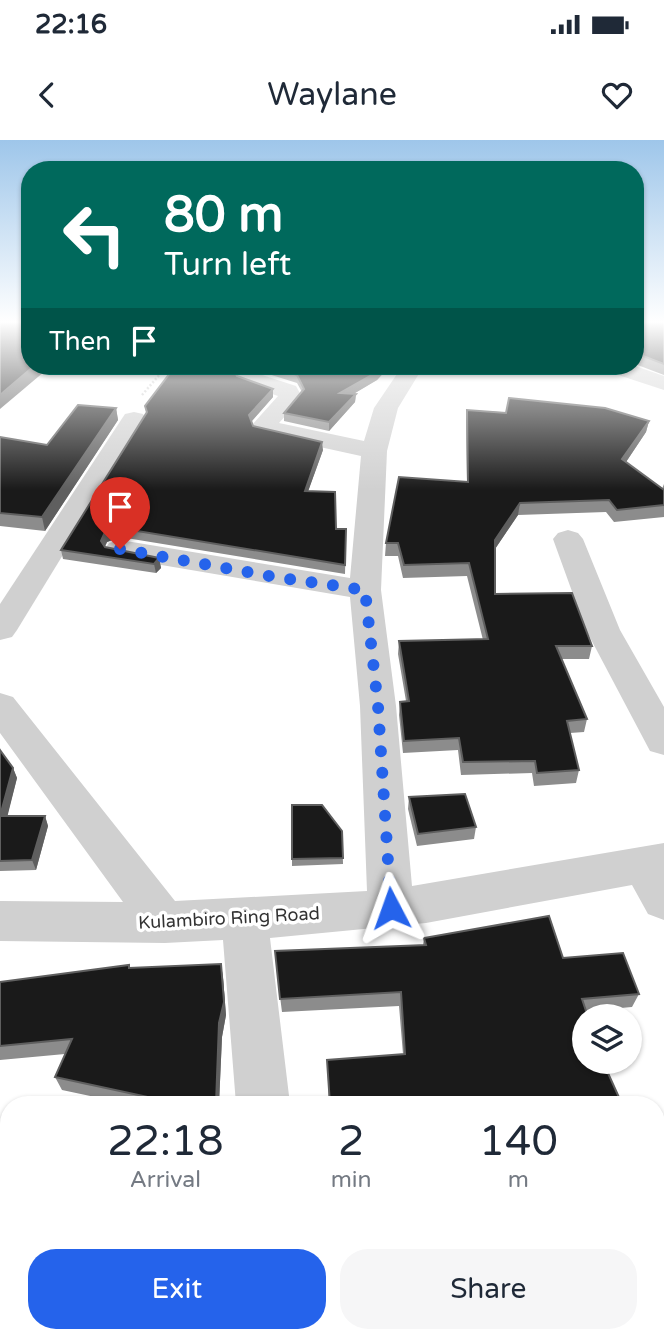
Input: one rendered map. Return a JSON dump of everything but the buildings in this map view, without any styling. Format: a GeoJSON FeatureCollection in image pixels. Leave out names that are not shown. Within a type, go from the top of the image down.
{"type":"FeatureCollection","features":[{"type":"Feature","properties":{"kind":"street"},"geometry":{"type":"LineString","coordinates":[[248,378],[288,391],[290,397],[265,428],[374,451]]}},
{"type":"Feature","properties":{"kind":"street"},"geometry":{"type":"LineString","coordinates":[[391,908],[378,706],[365,590],[374,451],[386,408],[405,378]]}},
{"type":"Feature","properties":{"kind":"street"},"geometry":{"type":"LineString","coordinates":[[0,630],[134,419]]}},
{"type":"Feature","properties":{"kind":"street"},"geometry":{"type":"LineString","coordinates":[[568,539],[603,630],[664,741]]}},
{"type":"Feature","properties":{"kind":"street"},"geometry":{"type":"LineString","coordinates":[[120,549],[365,590]]}},
{"type":"Feature","properties":{"kind":"street"},"geometry":{"type":"LineString","coordinates":[[0,706],[165,923]]}},
{"type":"Feature","properties":{"kind":"street","name":"Kulambiro Ring Road"},"geometry":{"type":"LineString","coordinates":[[0,921],[165,923],[391,908],[657,875]]}},
{"type":"Feature","properties":{"kind":"street"},"geometry":{"type":"LineString","coordinates":[[245,918],[262,1096]]}},
{"type":"Feature","properties":{"kind":"path"},"geometry":{"type":"LineString","coordinates":[[134,419],[142,395],[156,378]]}},
{"type":"Feature","properties":{"kind":"route"},"geometry":{"type":"LineString","coordinates":[[120,549],[365,590],[378,706],[391,908]]}}]}
